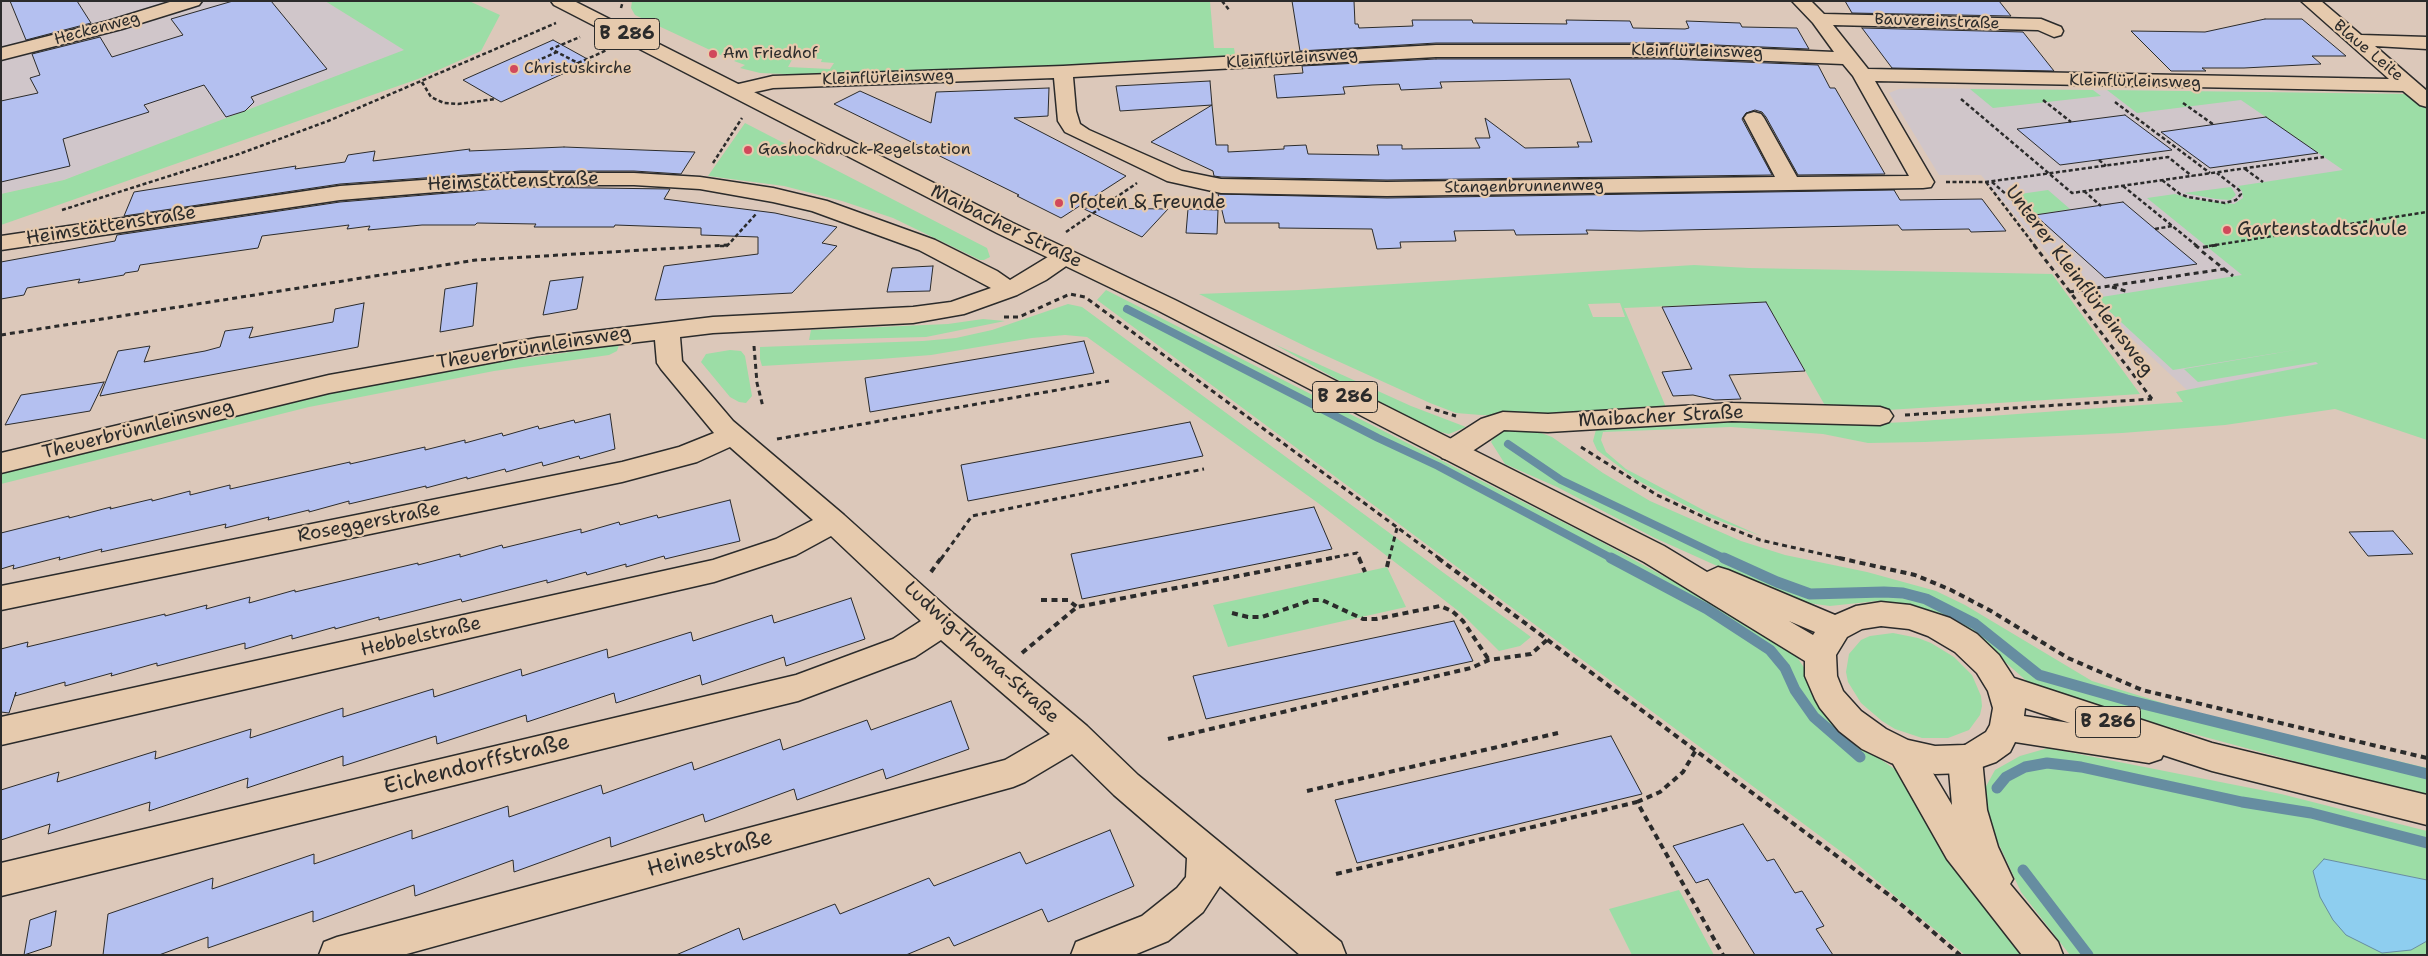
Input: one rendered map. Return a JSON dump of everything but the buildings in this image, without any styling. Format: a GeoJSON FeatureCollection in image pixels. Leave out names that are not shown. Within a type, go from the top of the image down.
{"type":"FeatureCollection","features":[{"type":"Feature","properties":{"kind":"street","name":"Heckenweg"},"geometry":{"type":"LineString","coordinates":[[1,54],[115,25],[193,1]]}},
{"type":"Feature","properties":{"kind":"street"},"geometry":{"type":"LineString","coordinates":[[1801,1],[1819,19],[1862,76],[1923,182]]}},
{"type":"Feature","properties":{"kind":"street","name":"Blaue Leite"},"geometry":{"type":"LineString","coordinates":[[2310,1],[2427,101]]}},
{"type":"Feature","properties":{"kind":"street","name":"Maibacher Straße"},"geometry":{"type":"LineString","coordinates":[[570,3],[1064,257],[1166,305],[1654,554],[1820,655]]}},
{"type":"Feature","properties":{"kind":"street","name":"Bauvereinstraße"},"geometry":{"type":"LineString","coordinates":[[1819,19],[2041,25],[2054,31]]}},
{"type":"Feature","properties":{"kind":"street"},"geometry":{"type":"LineString","coordinates":[[2354,40],[2427,43]]}},
{"type":"Feature","properties":{"kind":"street","name":"Kleinflürleinsweg"},"geometry":{"type":"LineString","coordinates":[[737,90],[773,82],[1063,72],[1380,54],[1494,50],[1669,51],[1849,58]]}},
{"type":"Feature","properties":{"kind":"street","name":"Stangenbrunnenweg"},"geometry":{"type":"LineString","coordinates":[[1063,72],[1066,111],[1072,128],[1175,176],[1221,186],[1387,188],[1923,182]]}},
{"type":"Feature","properties":{"kind":"street","name":"Kleinflürleinsweg"},"geometry":{"type":"LineString","coordinates":[[1862,76],[2408,84]]}},
{"type":"Feature","properties":{"kind":"street"},"geometry":{"type":"LineString","coordinates":[[1754,118],[1789,183]]}},
{"type":"Feature","properties":{"kind":"street","name":"Heimstättenstraße"},"geometry":{"type":"LineString","coordinates":[[1,243],[254,204],[393,187],[565,178],[634,179],[700,184],[773,195],[819,206],[927,245],[989,276],[1009,290]]}},
{"type":"Feature","properties":{"kind":"street","name":"Theuerbrünnleinsweg"},"geometry":{"type":"LineString","coordinates":[[1,463],[265,399],[391,371],[537,346],[668,329],[936,313],[978,302],[1009,290],[1064,257]]}},
{"type":"Feature","properties":{"kind":"street","name":"Ludwig-Thoma-Straße"},"geometry":{"type":"LineString","coordinates":[[668,329],[667,349],[670,364],[724,427],[834,522],[999,673],[1074,736],[1126,785],[1328,955]]}},
{"type":"Feature","properties":{"kind":"street","name":"Maibacher Straße"},"geometry":{"type":"LineString","coordinates":[[1452,451],[1490,426],[1503,421],[1548,423],[1732,412],[1880,416]]}},
{"type":"Feature","properties":{"kind":"street","name":"Roseggerstraße"},"geometry":{"type":"LineString","coordinates":[[1,598],[622,472],[739,440]]}},
{"type":"Feature","properties":{"kind":"street","name":"Hebbelstraße"},"geometry":{"type":"LineString","coordinates":[[1,731],[714,571],[786,547],[834,522]]}},
{"type":"Feature","properties":{"kind":"street","name":"Maibacher Straße"},"geometry":{"type":"LineString","coordinates":[[1654,554],[1721,579],[1836,628]]}},
{"type":"Feature","properties":{"kind":"street"},"geometry":{"type":"LineString","coordinates":[[1881,614],[1910,617],[1939,627],[1966,643],[1983,659],[2003,687],[2008,708],[2006,728],[1998,742],[1984,752],[1965,759],[1935,760],[1903,753],[1874,739],[1850,721],[1831,699],[1821,676],[1820,655],[1826,640],[1836,628],[1856,618],[1881,614]]}},
{"type":"Feature","properties":{"kind":"street","name":"Eichendorffstraße"},"geometry":{"type":"LineString","coordinates":[[1,880],[798,688],[904,648],[944,623]]}},
{"type":"Feature","properties":{"kind":"street","name":"B 286"},"geometry":{"type":"LineString","coordinates":[[2003,687],[2212,757],[2427,810]]}},
{"type":"Feature","properties":{"kind":"street","name":"B 286"},"geometry":{"type":"LineString","coordinates":[[2006,728],[2212,757]]}},
{"type":"Feature","properties":{"kind":"street","name":"Heinestraße"},"geometry":{"type":"LineString","coordinates":[[337,955],[1013,772],[1074,736]]}},
{"type":"Feature","properties":{"kind":"street"},"geometry":{"type":"LineString","coordinates":[[1903,753],[1959,848],[2044,955]]}},
{"type":"Feature","properties":{"kind":"street"},"geometry":{"type":"LineString","coordinates":[[1965,759],[1970,810],[1981,847],[2006,906]]}},
{"type":"Feature","properties":{"kind":"street"},"geometry":{"type":"LineString","coordinates":[[1088,955],[1156,929],[1190,900],[1203,884],[1205,851]]}},
{"type":"Feature","properties":{"kind":"path"},"geometry":{"type":"LineString","coordinates":[[1222,1],[1230,11]]}},
{"type":"Feature","properties":{"kind":"path"},"geometry":{"type":"LineString","coordinates":[[56,211],[119,193],[239,154],[360,108],[557,23]]}},
{"type":"Feature","properties":{"kind":"path"},"geometry":{"type":"LineString","coordinates":[[578,63],[551,49],[583,35]]}},
{"type":"Feature","properties":{"kind":"path"},"geometry":{"type":"LineString","coordinates":[[551,75],[609,49]]}},
{"type":"Feature","properties":{"kind":"path"},"geometry":{"type":"LineString","coordinates":[[530,64],[557,52]]}},
{"type":"Feature","properties":{"kind":"path"},"geometry":{"type":"LineString","coordinates":[[1935,78],[2072,193],[2324,157]]}},
{"type":"Feature","properties":{"kind":"path"},"geometry":{"type":"LineString","coordinates":[[422,82],[431,97],[444,103],[458,104],[496,99]]}},
{"type":"Feature","properties":{"kind":"path"},"geometry":{"type":"LineString","coordinates":[[2112,100],[2210,173]]}},
{"type":"Feature","properties":{"kind":"path"},"geometry":{"type":"LineString","coordinates":[[2050,106],[2071,122]]}},
{"type":"Feature","properties":{"kind":"path"},"geometry":{"type":"LineString","coordinates":[[2193,109],[2214,125]]}},
{"type":"Feature","properties":{"kind":"path"},"geometry":{"type":"LineString","coordinates":[[700,184],[743,117]]}},
{"type":"Feature","properties":{"kind":"path"},"geometry":{"type":"LineString","coordinates":[[1986,182],[2168,157],[2193,176]]}},
{"type":"Feature","properties":{"kind":"path"},"geometry":{"type":"LineString","coordinates":[[2099,160],[2106,166]]}},
{"type":"Feature","properties":{"kind":"path"},"geometry":{"type":"LineString","coordinates":[[2262,161],[2268,165]]}},
{"type":"Feature","properties":{"kind":"path"},"geometry":{"type":"LineString","coordinates":[[2244,169],[2263,182]]}},
{"type":"Feature","properties":{"kind":"path"},"geometry":{"type":"LineString","coordinates":[[2162,180],[2183,196],[2225,202],[2236,200],[2241,194],[2239,190],[2217,172]]}},
{"type":"Feature","properties":{"kind":"path"},"geometry":{"type":"LineString","coordinates":[[1992,181],[2047,230]]}},
{"type":"Feature","properties":{"kind":"path","name":"Unterer Kleinflürleinsweg"},"geometry":{"type":"LineString","coordinates":[[1880,416],[2152,399],[2068,292],[1986,182],[1923,182]]}},
{"type":"Feature","properties":{"kind":"path"},"geometry":{"type":"LineString","coordinates":[[2123,186],[2233,276]]}},
{"type":"Feature","properties":{"kind":"path"},"geometry":{"type":"LineString","coordinates":[[1072,226],[1128,190]]}},
{"type":"Feature","properties":{"kind":"path"},"geometry":{"type":"LineString","coordinates":[[2084,191],[2101,206]]}},
{"type":"Feature","properties":{"kind":"path"},"geometry":{"type":"LineString","coordinates":[[1,334],[476,260],[727,246],[773,195]]}},
{"type":"Feature","properties":{"kind":"path"},"geometry":{"type":"LineString","coordinates":[[2199,248],[2427,212]]}},
{"type":"Feature","properties":{"kind":"path"},"geometry":{"type":"LineString","coordinates":[[2155,229],[2172,226]]}},
{"type":"Feature","properties":{"kind":"path"},"geometry":{"type":"LineString","coordinates":[[2068,292],[2224,269]]}},
{"type":"Feature","properties":{"kind":"path"},"geometry":{"type":"LineString","coordinates":[[2109,286],[2129,292]]}},
{"type":"Feature","properties":{"kind":"path"},"geometry":{"type":"LineString","coordinates":[[1019,316],[1070,294],[1085,297],[1548,639],[1897,901],[1960,955]]}},
{"type":"Feature","properties":{"kind":"path"},"geometry":{"type":"LineString","coordinates":[[754,345],[757,383],[763,407]]}},
{"type":"Feature","properties":{"kind":"path"},"geometry":{"type":"LineString","coordinates":[[739,440],[1110,380]]}},
{"type":"Feature","properties":{"kind":"path"},"geometry":{"type":"LineString","coordinates":[[1548,423],[1657,495],[1710,520],[1760,540],[1879,566],[1924,579],[1951,590],[1991,611],[2068,658],[2142,690],[2427,758]]}},
{"type":"Feature","properties":{"kind":"path"},"geometry":{"type":"LineString","coordinates":[[914,594],[972,516],[1204,469]]}},
{"type":"Feature","properties":{"kind":"path"},"geometry":{"type":"LineString","coordinates":[[1387,567],[1397,528]]}},
{"type":"Feature","properties":{"kind":"path"},"geometry":{"type":"LineString","coordinates":[[999,673],[1077,607],[1357,553],[1365,572]]}},
{"type":"Feature","properties":{"kind":"path"},"geometry":{"type":"LineString","coordinates":[[1041,600],[1068,600],[1077,607]]}},
{"type":"Feature","properties":{"kind":"path"},"geometry":{"type":"LineString","coordinates":[[1232,613],[1248,617],[1262,617],[1312,600],[1322,600],[1363,619],[1376,619],[1427,607],[1440,606],[1452,611],[1463,620],[1489,660]]}},
{"type":"Feature","properties":{"kind":"path"},"geometry":{"type":"LineString","coordinates":[[1168,739],[1471,668],[1489,660],[1531,654],[1548,639]]}},
{"type":"Feature","properties":{"kind":"path"},"geometry":{"type":"LineString","coordinates":[[1307,791],[1558,733]]}},
{"type":"Feature","properties":{"kind":"path"},"geometry":{"type":"LineString","coordinates":[[1336,874],[1637,802],[1660,792],[1683,772],[1696,750]]}},
{"type":"Feature","properties":{"kind":"path"},"geometry":{"type":"LineString","coordinates":[[1637,802],[1723,955]]}},
{"type":"Feature","properties":{"kind":"shaded area"},"geometry":{"type":"Polygon","coordinates":[[[1,1],[325,1],[405,50],[64,180],[1,194],[1,1]]]}},
{"type":"Feature","properties":{"kind":"shaded area","name":"Gartenstadtschule"},"geometry":{"type":"Polygon","coordinates":[[[1899,89],[2409,94],[2427,108],[2427,417],[2297,371],[2187,390],[2073,284],[1981,175],[1939,175],[1889,93],[1899,89]]]}},
{"type":"Feature","properties":{"kind":"green space"},"geometry":{"type":"Polygon","coordinates":[[[325,1],[469,1],[500,15],[481,51],[418,79],[1,225],[1,194],[64,180],[404,50],[325,1]]]}},
{"type":"Feature","properties":{"kind":"green space"},"geometry":{"type":"Polygon","coordinates":[[[632,1],[1210,1],[1214,48],[1234,48],[1235,54],[1229,57],[1033,67],[810,75],[760,73],[740,68],[745,65],[734,61],[745,55],[736,51],[725,57],[635,15],[631,8],[632,1]],[[793,58],[788,67],[830,69],[834,63],[821,62],[822,59],[793,58]]]}},
{"type":"Feature","properties":{"kind":"green space"},"geometry":{"type":"Polygon","coordinates":[[[1970,89],[2093,90],[2101,96],[1993,108],[1970,89]]]}},
{"type":"Feature","properties":{"kind":"green space"},"geometry":{"type":"Polygon","coordinates":[[[2107,90],[2409,94],[2427,108],[2427,440],[2335,409],[2225,425],[2122,433],[1925,442],[1868,443],[1823,434],[1731,427],[1603,432],[1601,440],[1606,452],[1626,469],[1709,513],[1761,536],[1709,517],[1677,501],[1637,480],[1597,450],[1593,441],[1597,426],[1726,420],[1864,424],[2183,402],[2176,392],[2318,364],[2316,362],[2198,382],[2184,369],[2301,349],[2173,370],[2095,298],[2242,275],[2147,198],[2175,194],[2191,199],[2234,204],[2243,198],[2242,191],[2238,186],[2343,170],[2241,100],[2137,113],[2107,90]]]}},
{"type":"Feature","properties":{"kind":"green space"},"geometry":{"type":"Polygon","coordinates":[[[745,123],[987,248],[990,257],[980,260],[893,218],[842,201],[784,186],[708,176],[745,123]]]}},
{"type":"Feature","properties":{"kind":"green space"},"geometry":{"type":"Polygon","coordinates":[[[2231,187],[2236,195],[2230,200],[2184,193],[2231,187]]]}},
{"type":"Feature","properties":{"kind":"green space"},"geometry":{"type":"Polygon","coordinates":[[[2048,190],[2070,209],[2035,215],[2013,195],[2048,190]]]}},
{"type":"Feature","properties":{"kind":"green space"},"geometry":{"type":"Polygon","coordinates":[[[1694,265],[1749,268],[2052,274],[2140,394],[1872,411],[1827,409],[1766,302],[1624,308],[1668,412],[1542,417],[1456,413],[1311,349],[1199,294],[1299,290],[1694,265]],[[1620,303],[1588,304],[1593,317],[1625,317],[1620,303]]]}},
{"type":"Feature","properties":{"kind":"green space"},"geometry":{"type":"Polygon","coordinates":[[[1106,290],[1596,539],[1767,633],[1795,654],[1805,669],[1809,682],[1866,749],[1900,773],[2023,955],[1965,955],[1851,859],[1097,300],[1106,290]]]}},
{"type":"Feature","properties":{"kind":"green space"},"geometry":{"type":"Polygon","coordinates":[[[1068,304],[1082,307],[1531,637],[1520,646],[1499,651],[1461,613],[1318,503],[1087,337],[1065,335],[1032,338],[931,355],[880,359],[762,366],[760,359],[760,347],[956,338],[992,330],[1068,304]]]}},
{"type":"Feature","properties":{"kind":"green space"},"geometry":{"type":"Polygon","coordinates":[[[983,319],[1005,321],[926,337],[809,340],[811,330],[948,324],[983,319]]]}},
{"type":"Feature","properties":{"kind":"green space"},"geometry":{"type":"Polygon","coordinates":[[[1274,344],[1411,406],[1466,427],[1449,434],[1436,431],[1354,389],[1274,344]]]}},
{"type":"Feature","properties":{"kind":"green space"},"geometry":{"type":"Polygon","coordinates":[[[619,345],[617,351],[609,355],[494,371],[309,407],[1,484],[1,473],[281,403],[444,370],[619,345]]]}},
{"type":"Feature","properties":{"kind":"green space"},"geometry":{"type":"Polygon","coordinates":[[[730,350],[741,351],[745,356],[752,396],[746,403],[739,402],[730,397],[701,362],[706,354],[730,350]]]}},
{"type":"Feature","properties":{"kind":"green space"},"geometry":{"type":"Polygon","coordinates":[[[1510,429],[1536,431],[1552,437],[1603,473],[1650,501],[1741,541],[1785,555],[1867,572],[1936,591],[1965,605],[2092,681],[2189,711],[2427,768],[2427,797],[2083,704],[2030,684],[1996,654],[1910,606],[1877,601],[1830,606],[1786,597],[1655,538],[1557,487],[1505,464],[1491,442],[1499,431],[1510,429]]]}},
{"type":"Feature","properties":{"kind":"green space"},"geometry":{"type":"Polygon","coordinates":[[[1387,567],[1406,607],[1228,647],[1213,605],[1387,567]]]}},
{"type":"Feature","properties":{"kind":"green space"},"geometry":{"type":"Polygon","coordinates":[[[1893,633],[1918,638],[1931,643],[1954,657],[1972,675],[1981,696],[1982,706],[1980,715],[1969,730],[1948,738],[1922,738],[1895,729],[1882,721],[1861,703],[1848,682],[1846,672],[1849,654],[1861,640],[1870,636],[1893,633]]]}},
{"type":"Feature","properties":{"kind":"green space"},"geometry":{"type":"Polygon","coordinates":[[[2048,748],[2281,794],[2427,831],[2427,880],[2324,859],[2411,950],[2427,941],[2427,955],[2070,955],[2021,892],[1990,825],[1984,790],[1995,770],[2020,756],[2048,748]]]}},
{"type":"Feature","properties":{"kind":"green space"},"geometry":{"type":"Polygon","coordinates":[[[1679,890],[1714,955],[1632,955],[1609,909],[1679,890]]]}},
{"type":"Feature","properties":{"kind":"water"},"geometry":{"type":"Polygon","coordinates":[[[2324,859],[2427,880],[2427,941],[2411,950],[2382,953],[2346,935],[2333,920],[2320,897],[2313,871],[2324,859]]]}},
{"type":"Feature","properties":{"kind":"waterway"},"geometry":{"type":"LineString","coordinates":[[1127,309],[1378,438],[1438,466],[1613,559]]}},
{"type":"Feature","properties":{"kind":"waterway"},"geometry":{"type":"LineString","coordinates":[[1508,444],[1561,480],[1726,559]]}},
{"type":"Feature","properties":{"kind":"waterway"},"geometry":{"type":"LineString","coordinates":[[1611,558],[1707,609],[1770,650],[1785,668],[1795,690],[1814,717],[1860,757]]}},
{"type":"Feature","properties":{"kind":"waterway"},"geometry":{"type":"LineString","coordinates":[[1724,558],[1777,582],[1810,594],[1884,592],[1903,593],[1926,599],[1975,624],[2039,675],[2127,700],[2427,774]]}},
{"type":"Feature","properties":{"kind":"waterway"},"geometry":{"type":"LineString","coordinates":[[1997,788],[2006,777],[2025,767],[2047,763],[2081,767],[2242,802],[2311,813],[2427,843]]}},
{"type":"Feature","properties":{"kind":"waterway"},"geometry":{"type":"LineString","coordinates":[[2023,870],[2088,955]]}},
{"type":"Feature","properties":{"kind":"place","name":"Am Friedhof"},"geometry":{"type":"Point","coordinates":[713,54]}},
{"type":"Feature","properties":{"kind":"place","name":"Christuskirche"},"geometry":{"type":"Point","coordinates":[514,69]}},
{"type":"Feature","properties":{"kind":"place","name":"Gashochdruck-Regelstation"},"geometry":{"type":"Point","coordinates":[748,150]}},
{"type":"Feature","properties":{"kind":"place","name":"Pfoten & Freunde"},"geometry":{"type":"Point","coordinates":[1059,203]}},
{"type":"Feature","properties":{"kind":"place","name":"Gartenstadtschule"},"geometry":{"type":"Point","coordinates":[2227,230]}}]}
